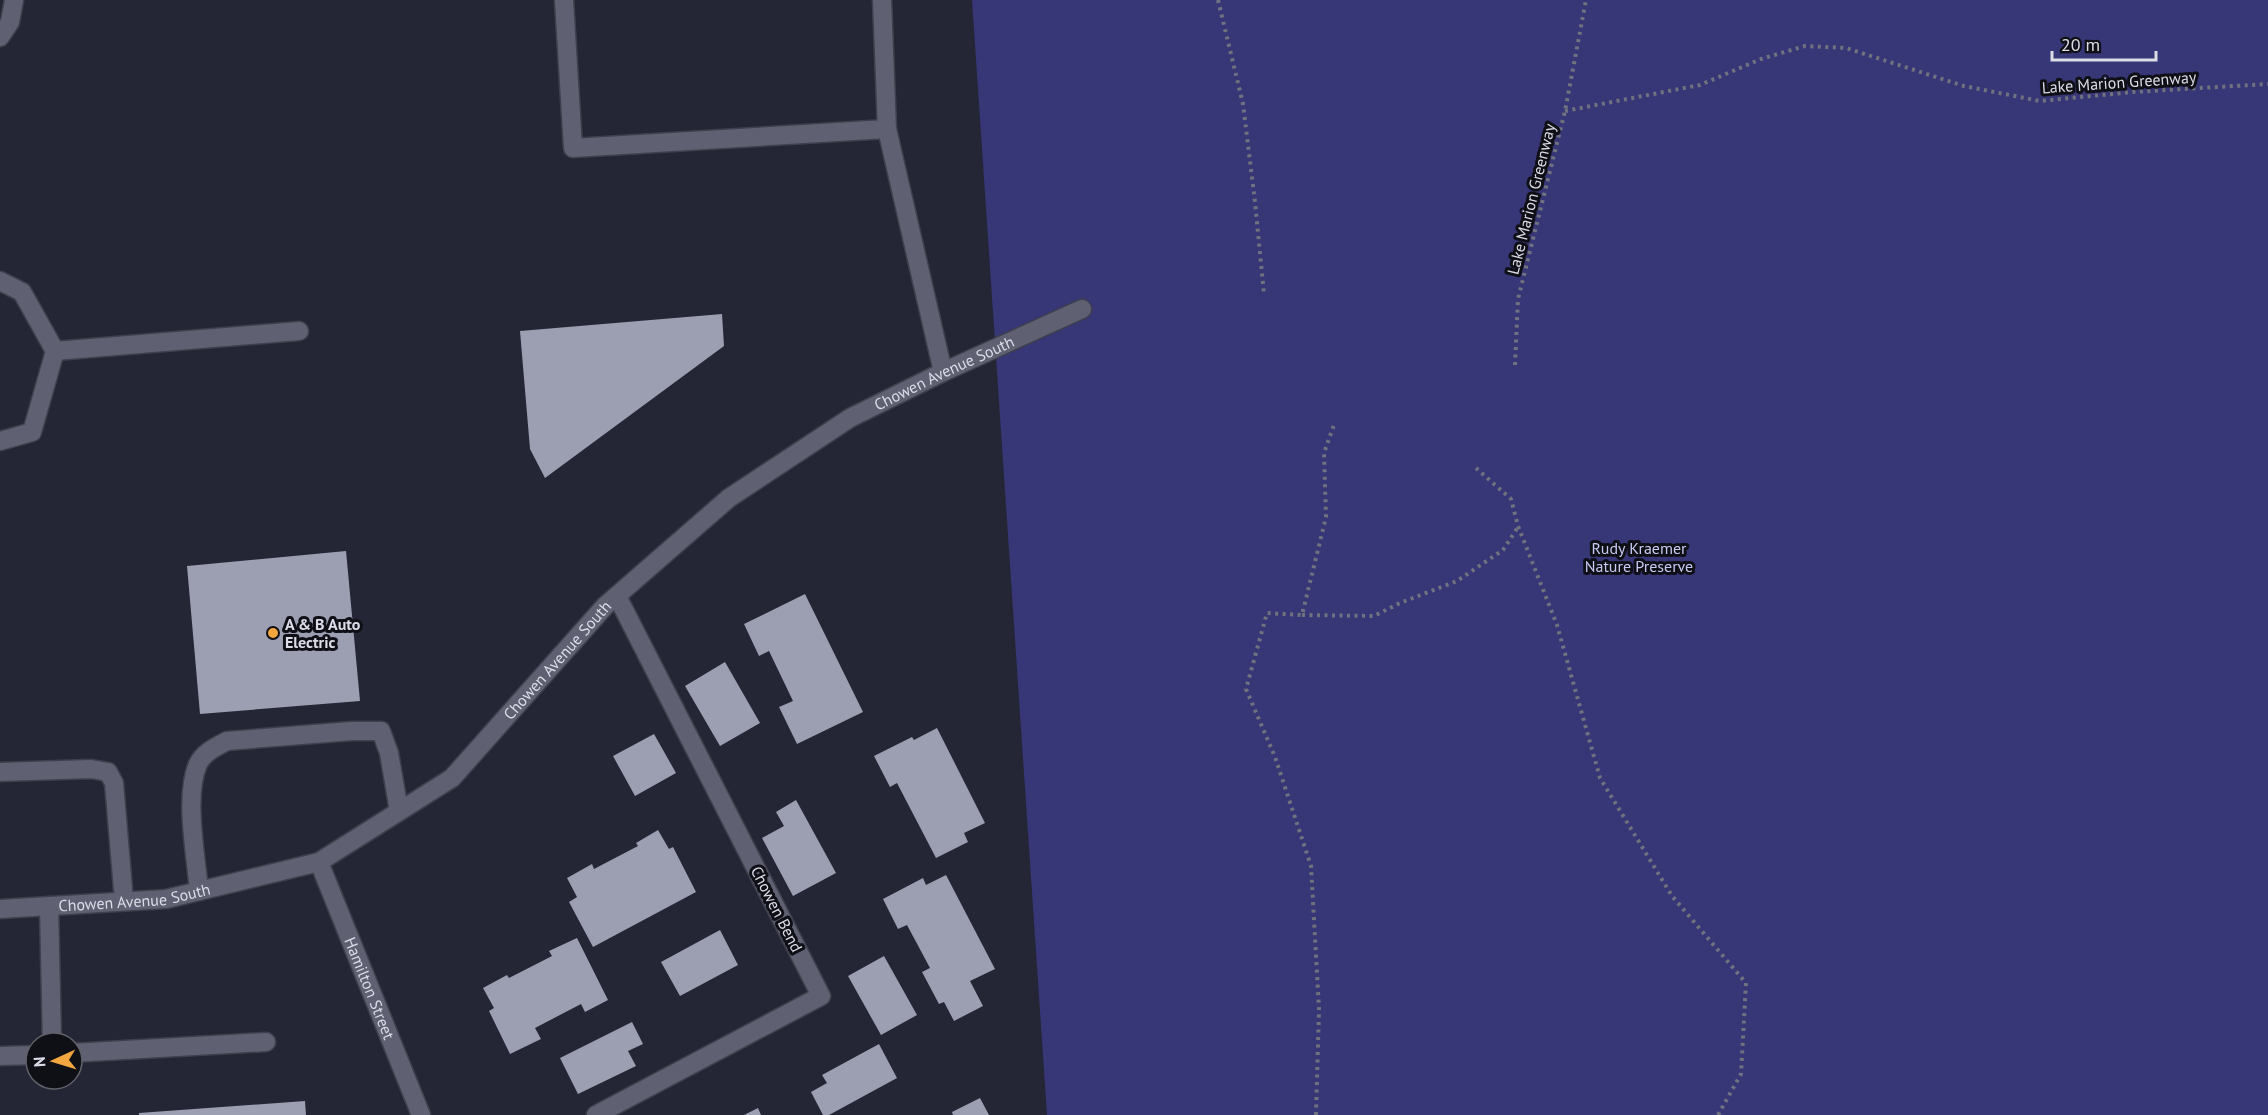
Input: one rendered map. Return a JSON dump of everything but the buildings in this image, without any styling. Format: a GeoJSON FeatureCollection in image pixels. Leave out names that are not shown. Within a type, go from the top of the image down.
{"type":"FeatureCollection","features":[{"type":"Feature","properties":{"kind":"street"},"geometry":{"type":"LineString","coordinates":[[0,37],[10,22],[14,0]]}},
{"type":"Feature","properties":{"kind":"street"},"geometry":{"type":"LineString","coordinates":[[564,0],[573,148],[887,129]]}},
{"type":"Feature","properties":{"kind":"street"},"geometry":{"type":"LineString","coordinates":[[882,0],[887,129],[943,372]]}},
{"type":"Feature","properties":{"kind":"street"},"geometry":{"type":"LineString","coordinates":[[0,281],[22,292],[55,351],[32,432],[0,441]]}},
{"type":"Feature","properties":{"kind":"street","name":"Chowen Avenue South"},"geometry":{"type":"LineString","coordinates":[[0,909],[166,899],[319,862],[452,778],[605,606],[729,498],[850,418],[943,372],[1082,309]]}},
{"type":"Feature","properties":{"kind":"street"},"geometry":{"type":"LineString","coordinates":[[55,351],[299,331]]}},
{"type":"Feature","properties":{"kind":"street","name":"Chowen Bend"},"geometry":{"type":"LineString","coordinates":[[596,1115],[821,996],[617,596]]}},
{"type":"Feature","properties":{"kind":"street"},"geometry":{"type":"LineString","coordinates":[[199,891],[191,796],[198,764],[209,750],[227,741],[352,731],[381,731],[388,753],[399,811]]}},
{"type":"Feature","properties":{"kind":"street"},"geometry":{"type":"LineString","coordinates":[[0,772],[91,769],[108,772],[114,783],[124,901]]}},
{"type":"Feature","properties":{"kind":"street","name":"Hamilton Street"},"geometry":{"type":"LineString","coordinates":[[319,862],[421,1115]]}},
{"type":"Feature","properties":{"kind":"street"},"geometry":{"type":"LineString","coordinates":[[49,906],[52,1031]]}},
{"type":"Feature","properties":{"kind":"street"},"geometry":{"type":"LineString","coordinates":[[84,1052],[266,1042]]}},
{"type":"Feature","properties":{"kind":"street"},"geometry":{"type":"LineString","coordinates":[[0,1056],[24,1055]]}},
{"type":"Feature","properties":{"kind":"path"},"geometry":{"type":"LineString","coordinates":[[1218,0],[1243,104],[1256,202],[1264,294]]}},
{"type":"Feature","properties":{"kind":"path"},"geometry":{"type":"LineString","coordinates":[[1565,111],[1586,0]]}},
{"type":"Feature","properties":{"kind":"path","name":"Lake Marion Greenway"},"geometry":{"type":"LineString","coordinates":[[1515,365],[1518,299],[1565,111],[1700,85],[1761,59],[1805,46],[1846,48],[1964,86],[2040,102],[2133,92],[2268,84]]}},
{"type":"Feature","properties":{"kind":"path"},"geometry":{"type":"LineString","coordinates":[[1302,615],[1326,516],[1324,453],[1335,422]]}},
{"type":"Feature","properties":{"kind":"path"},"geometry":{"type":"LineString","coordinates":[[1476,468],[1511,499],[1518,526],[1557,625],[1600,778],[1672,896],[1746,983],[1741,1074],[1718,1115]]}},
{"type":"Feature","properties":{"kind":"path"},"geometry":{"type":"LineString","coordinates":[[1316,1115],[1319,1008],[1311,866],[1275,757],[1246,689],[1267,613],[1374,616],[1400,603],[1457,581],[1503,550],[1518,526]]}},
{"type":"Feature","properties":{"kind":"green space","name":"Rudy Kraemer Nature Preserve"},"geometry":{"type":"Polygon","coordinates":[[[972,0],[2268,0],[2268,1115],[1047,1115],[972,0]]]}},
{"type":"Feature","properties":{"kind":"place","name":"A & B Auto Electric"},"geometry":{"type":"Point","coordinates":[273,633]}}]}
